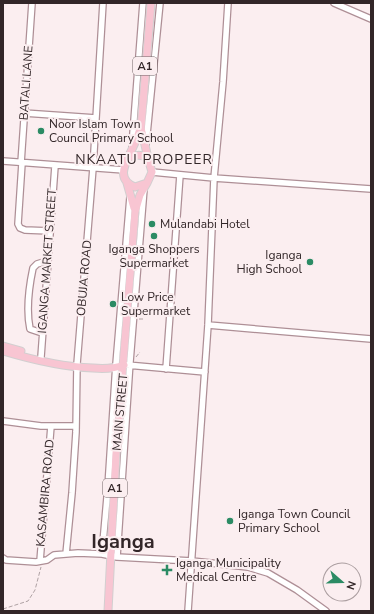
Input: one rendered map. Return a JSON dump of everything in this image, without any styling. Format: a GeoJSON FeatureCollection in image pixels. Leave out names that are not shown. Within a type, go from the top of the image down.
{"type":"FeatureCollection","features":[{"type":"Feature","properties":{"kind":"main road","name":"A1"},"geometry":{"type":"LineString","coordinates":[[151,3],[141,128],[145,150],[152,172]]}},
{"type":"Feature","properties":{"kind":"main road","name":"A1"},"geometry":{"type":"LineString","coordinates":[[124,170],[141,128]]}},
{"type":"Feature","properties":{"kind":"main road"},"geometry":{"type":"LineString","coordinates":[[128,158],[135,155],[143,155],[148,158]]}},
{"type":"Feature","properties":{"kind":"main road","name":"MAIN STREET"},"geometry":{"type":"LineString","coordinates":[[124,170],[135,212]]}},
{"type":"Feature","properties":{"kind":"main road","name":"MAIN STREET"},"geometry":{"type":"LineString","coordinates":[[108,611],[114,556],[116,454],[121,366],[135,212],[140,195],[152,172]]}},
{"type":"Feature","properties":{"kind":"main road"},"geometry":{"type":"LineString","coordinates":[[127,183],[136,187],[146,186]]}},
{"type":"Feature","properties":{"kind":"main road"},"geometry":{"type":"LineString","coordinates":[[3,346],[77,366]]}},
{"type":"Feature","properties":{"kind":"main road"},"geometry":{"type":"LineString","coordinates":[[3,351],[53,364],[77,366],[121,366]]}},
{"type":"Feature","properties":{"kind":"street","name":"BATALI LANE"},"geometry":{"type":"LineString","coordinates":[[32,3],[18,224],[20,228],[25,230],[50,231]]}},
{"type":"Feature","properties":{"kind":"street","name":"OBUJA ROAD"},"geometry":{"type":"LineString","coordinates":[[66,554],[72,492],[76,426],[77,366],[93,168],[103,3]]}},
{"type":"Feature","properties":{"kind":"street"},"geometry":{"type":"LineString","coordinates":[[132,151],[143,3]]}},
{"type":"Feature","properties":{"kind":"street"},"geometry":{"type":"LineString","coordinates":[[145,150],[160,3]]}},
{"type":"Feature","properties":{"kind":"street"},"geometry":{"type":"LineString","coordinates":[[188,611],[208,325],[214,178],[223,82],[228,3]]}},
{"type":"Feature","properties":{"kind":"street"},"geometry":{"type":"LineString","coordinates":[[334,3],[371,19]]}},
{"type":"Feature","properties":{"kind":"street"},"geometry":{"type":"LineString","coordinates":[[24,113],[96,118]]}},
{"type":"Feature","properties":{"kind":"street"},"geometry":{"type":"LineString","coordinates":[[3,161],[124,170]]}},
{"type":"Feature","properties":{"kind":"street","name":"IGANGA MARKET STREET"},"geometry":{"type":"LineString","coordinates":[[41,357],[55,166]]}},
{"type":"Feature","properties":{"kind":"street"},"geometry":{"type":"LineString","coordinates":[[152,172],[371,189]]}},
{"type":"Feature","properties":{"kind":"street"},"geometry":{"type":"LineString","coordinates":[[166,369],[180,175]]}},
{"type":"Feature","properties":{"kind":"street","name":"MAIN STREET"},"geometry":{"type":"LineString","coordinates":[[102,554],[121,366],[146,186]]}},
{"type":"Feature","properties":{"kind":"street","name":"MAIN STREET"},"geometry":{"type":"LineString","coordinates":[[121,366],[130,192]]}},
{"type":"Feature","properties":{"kind":"street"},"geometry":{"type":"LineString","coordinates":[[42,333],[30,329],[28,320],[30,282],[33,268],[37,264],[47,261]]}},
{"type":"Feature","properties":{"kind":"street"},"geometry":{"type":"LineString","coordinates":[[208,325],[371,339]]}},
{"type":"Feature","properties":{"kind":"street"},"geometry":{"type":"LineString","coordinates":[[121,366],[205,372]]}},
{"type":"Feature","properties":{"kind":"street"},"geometry":{"type":"LineString","coordinates":[[3,421],[51,426],[76,426]]}},
{"type":"Feature","properties":{"kind":"street","name":"KASAMBIRA ROAD"},"geometry":{"type":"LineString","coordinates":[[40,561],[51,426]]}},
{"type":"Feature","properties":{"kind":"street"},"geometry":{"type":"LineString","coordinates":[[3,558],[25,562],[36,562],[47,560],[54,555],[102,554],[248,567],[268,573],[326,611]]}},
{"type":"Feature","properties":{"kind":"path"},"geometry":{"type":"LineString","coordinates":[[138,319],[144,319]]}},
{"type":"Feature","properties":{"kind":"path"},"geometry":{"type":"LineString","coordinates":[[3,609],[28,601],[32,596],[42,562],[40,561]]}},
{"type":"Feature","properties":{"kind":"place","name":"Noor Islam Town Council Primary School"},"geometry":{"type":"Point","coordinates":[41,131]}},
{"type":"Feature","properties":{"kind":"place","name":"Mulandabi Hotel"},"geometry":{"type":"Point","coordinates":[152,224]}},
{"type":"Feature","properties":{"kind":"place","name":"Iganga Shoppers Supermarket"},"geometry":{"type":"Point","coordinates":[154,236]}},
{"type":"Feature","properties":{"kind":"place","name":"Iganga High School"},"geometry":{"type":"Point","coordinates":[310,262]}},
{"type":"Feature","properties":{"kind":"place","name":"Low Price Supermarket"},"geometry":{"type":"Point","coordinates":[113,304]}},
{"type":"Feature","properties":{"kind":"place","name":"Iganga Town Council Primary School"},"geometry":{"type":"Point","coordinates":[230,521]}},
{"type":"Feature","properties":{"kind":"place","name":"Iganga Municipality Medical Centre"},"geometry":{"type":"Point","coordinates":[167,570]}},
{"type":"Feature","properties":{"kind":"district","name":"NKAATU PROPEER"},"geometry":{"type":"Point","coordinates":[144,159]}},
{"type":"Feature","properties":{"kind":"district","name":"Iganga"},"geometry":{"type":"Point","coordinates":[123,541]}}]}
